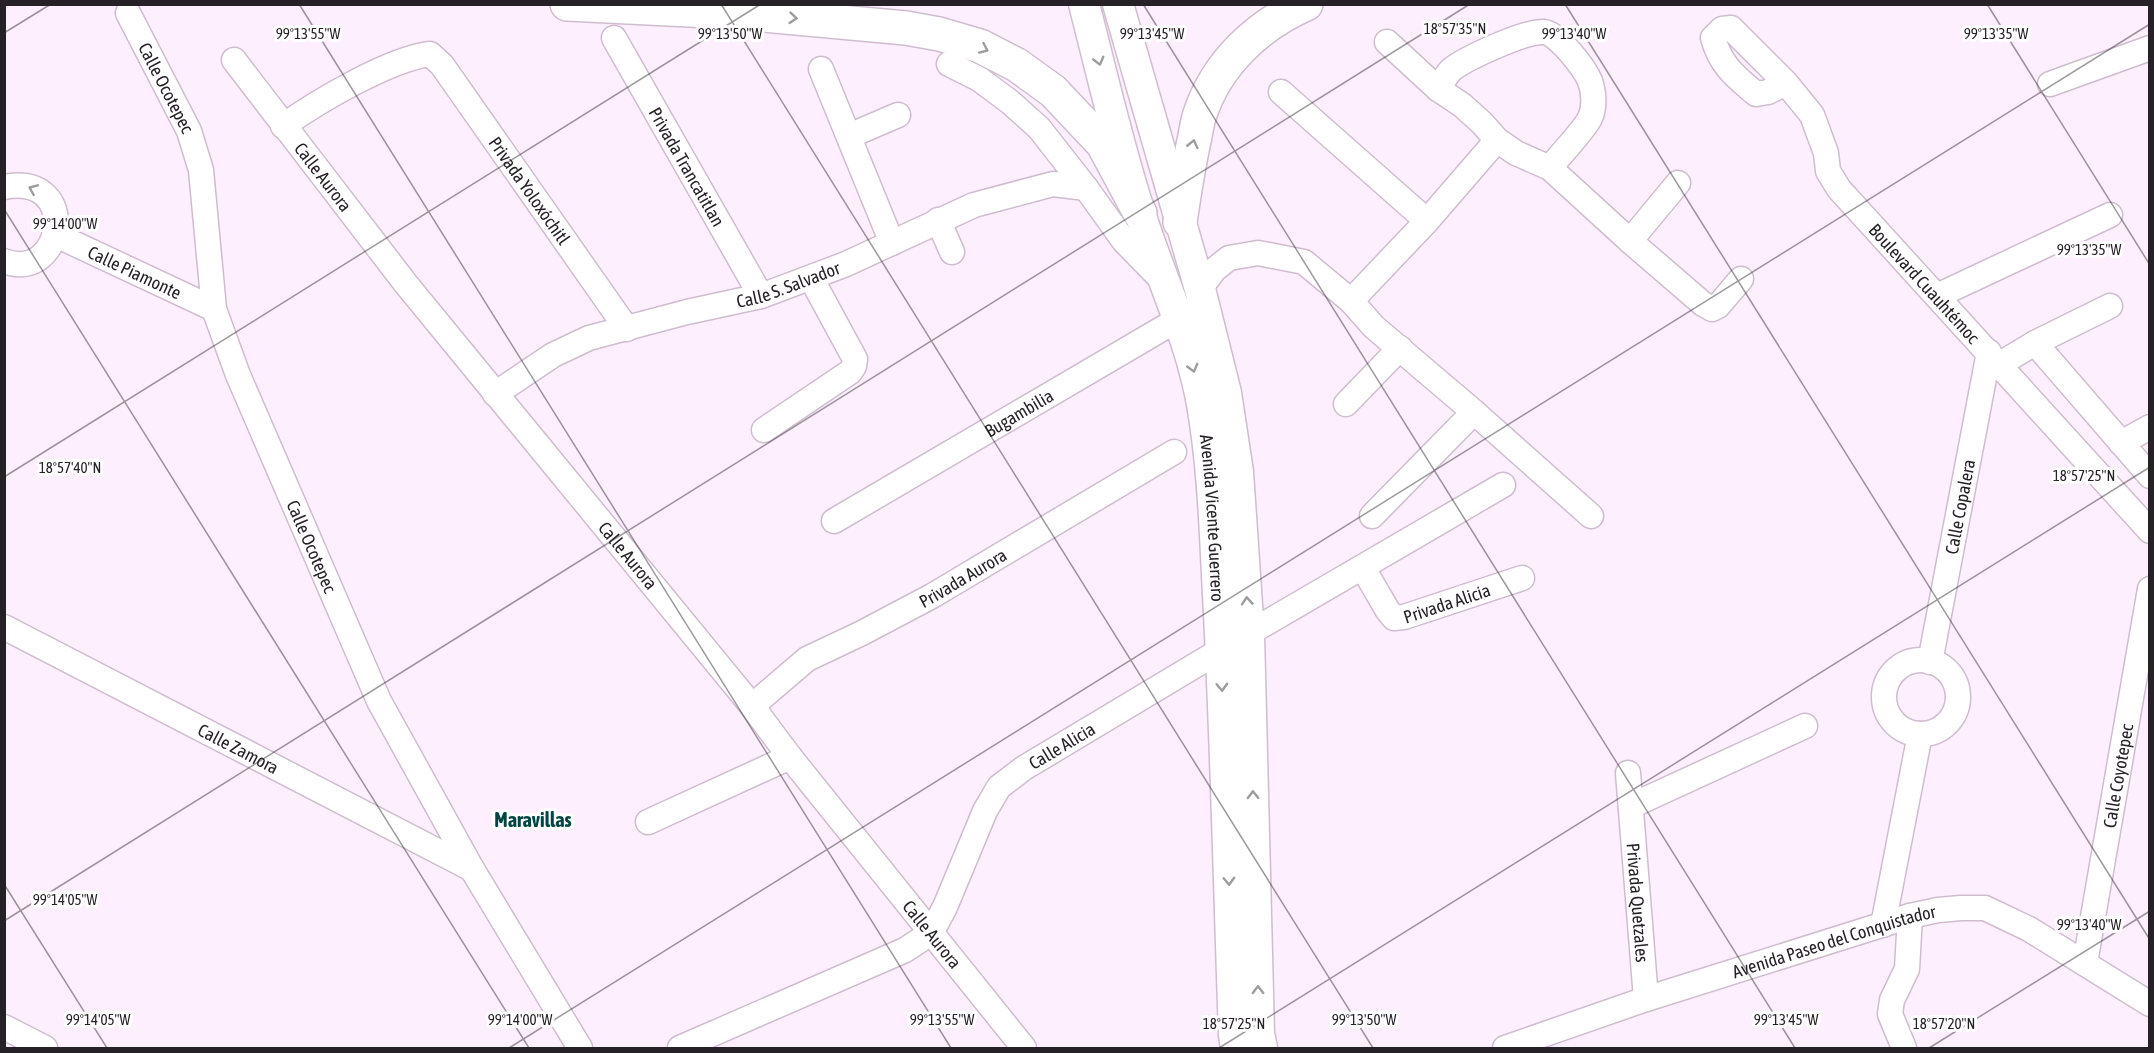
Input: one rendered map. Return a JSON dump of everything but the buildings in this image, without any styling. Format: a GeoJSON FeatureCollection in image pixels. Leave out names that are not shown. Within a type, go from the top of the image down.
{"type":"FeatureCollection","features":[{"type":"Feature","properties":{"kind":"highway"},"geometry":{"type":"LineString","coordinates":[[567,4],[730,12],[906,28],[939,34],[980,46],[1017,65],[1053,91],[1103,144],[1140,213]]}},
{"type":"Feature","properties":{"kind":"highway"},"geometry":{"type":"LineString","coordinates":[[1180,222],[1187,167],[1199,114],[1213,86],[1244,44],[1286,13],[1306,4]]}},
{"type":"Feature","properties":{"kind":"main road","name":"Avenida Vicente Guerrero"},"geometry":{"type":"LineString","coordinates":[[1084,4],[1125,161],[1164,283],[1195,304],[1226,393],[1238,472],[1249,634],[1258,1034],[1262,1048]]}},
{"type":"Feature","properties":{"kind":"main road","name":"Avenida Vicente Guerrero"},"geometry":{"type":"LineString","coordinates":[[1118,4],[1180,222],[1195,304],[1201,401],[1211,476],[1221,651],[1236,1048]]}},
{"type":"Feature","properties":{"kind":"main road"},"geometry":{"type":"LineString","coordinates":[[1125,161],[1159,152]]}},
{"type":"Feature","properties":{"kind":"street","name":"Calle Ocotepec"},"geometry":{"type":"LineString","coordinates":[[128,13],[189,131],[201,170],[213,309],[238,375],[379,700],[472,869],[580,1048]]}},
{"type":"Feature","properties":{"kind":"street","name":"Boulevard Cuauhtémoc"},"geometry":{"type":"LineString","coordinates":[[1786,83],[1768,92],[1756,94],[1728,70],[1716,49],[1713,38],[1722,28],[1731,28],[1786,83],[1812,116],[1826,153],[1828,171],[1839,189],[2150,531]]}},
{"type":"Feature","properties":{"kind":"street"},"geometry":{"type":"LineString","coordinates":[[1438,89],[1449,72],[1466,60],[1515,39],[1543,32],[1552,34],[1573,56],[1590,80],[1594,100],[1590,118],[1550,168]]}},
{"type":"Feature","properties":{"kind":"street","name":"Privada Trancatitlan"},"geometry":{"type":"LineString","coordinates":[[614,38],[761,296]]}},
{"type":"Feature","properties":{"kind":"street"},"geometry":{"type":"LineString","coordinates":[[1387,42],[1438,89],[1469,111],[1497,140],[1516,153],[1550,168],[1703,304],[1712,309],[1719,306],[1741,279]]}},
{"type":"Feature","properties":{"kind":"street"},"geometry":{"type":"LineString","coordinates":[[2050,84],[2150,48]]}},
{"type":"Feature","properties":{"kind":"street","name":"Privada Yoloxóchitl"},"geometry":{"type":"LineString","coordinates":[[283,126],[308,108],[367,78],[415,56],[430,54],[442,65],[627,329]]}},
{"type":"Feature","properties":{"kind":"street","name":"Calle Aurora"},"geometry":{"type":"LineString","coordinates":[[234,60],[406,284],[752,706],[790,757],[1024,1048]]}},
{"type":"Feature","properties":{"kind":"street"},"geometry":{"type":"LineString","coordinates":[[949,64],[980,79],[1039,128],[1124,241],[1164,283]]}},
{"type":"Feature","properties":{"kind":"street"},"geometry":{"type":"LineString","coordinates":[[821,69],[892,243]]}},
{"type":"Feature","properties":{"kind":"street"},"geometry":{"type":"LineString","coordinates":[[1281,92],[1427,221]]}},
{"type":"Feature","properties":{"kind":"street"},"geometry":{"type":"LineString","coordinates":[[849,136],[898,115]]}},
{"type":"Feature","properties":{"kind":"street"},"geometry":{"type":"LineString","coordinates":[[1351,301],[1427,221],[1497,140]]}},
{"type":"Feature","properties":{"kind":"street"},"geometry":{"type":"LineString","coordinates":[[1630,241],[1678,183]]}},
{"type":"Feature","properties":{"kind":"street"},"geometry":{"type":"LineString","coordinates":[[4,187],[18,184],[33,187],[45,195],[54,207],[58,221],[56,235],[49,248],[38,258],[24,264],[4,261]]}},
{"type":"Feature","properties":{"kind":"street","name":"Calle S. Salvador"},"geometry":{"type":"LineString","coordinates":[[495,394],[553,355],[589,338],[687,312],[761,296],[811,278],[974,205],[1053,184],[1086,188]]}},
{"type":"Feature","properties":{"kind":"street"},"geometry":{"type":"LineString","coordinates":[[1937,296],[2110,215]]}},
{"type":"Feature","properties":{"kind":"street"},"geometry":{"type":"LineString","coordinates":[[938,220],[952,252]]}},
{"type":"Feature","properties":{"kind":"street","name":"Calle Piamonte"},"geometry":{"type":"LineString","coordinates":[[56,235],[213,309]]}},
{"type":"Feature","properties":{"kind":"street"},"geometry":{"type":"LineString","coordinates":[[1195,304],[1214,270],[1229,258],[1258,253],[1304,262],[1351,301],[1374,327],[1591,516]]}},
{"type":"Feature","properties":{"kind":"street"},"geometry":{"type":"LineString","coordinates":[[764,430],[850,372],[854,366],[855,359],[811,278]]}},
{"type":"Feature","properties":{"kind":"street","name":"Bugambilia"},"geometry":{"type":"LineString","coordinates":[[834,521],[1195,304]]}},
{"type":"Feature","properties":{"kind":"street"},"geometry":{"type":"LineString","coordinates":[[1994,358],[2035,343],[2110,306]]}},
{"type":"Feature","properties":{"kind":"street"},"geometry":{"type":"LineString","coordinates":[[2035,343],[2150,476]]}},
{"type":"Feature","properties":{"kind":"street"},"geometry":{"type":"LineString","coordinates":[[1346,404],[1400,348]]}},
{"type":"Feature","properties":{"kind":"street","name":"Calle Copalera"},"geometry":{"type":"LineString","coordinates":[[1930,662],[1994,358]]}},
{"type":"Feature","properties":{"kind":"street"},"geometry":{"type":"LineString","coordinates":[[1372,516],[1474,412]]}},
{"type":"Feature","properties":{"kind":"street"},"geometry":{"type":"LineString","coordinates":[[2121,443],[2150,427]]}},
{"type":"Feature","properties":{"kind":"street","name":"Privada Aurora"},"geometry":{"type":"LineString","coordinates":[[752,706],[807,659],[932,596],[1174,452]]}},
{"type":"Feature","properties":{"kind":"street","name":"Calle Alicia"},"geometry":{"type":"LineString","coordinates":[[680,1048],[905,950],[931,933],[945,908],[985,811],[999,787],[1024,768],[1503,485]]}},
{"type":"Feature","properties":{"kind":"street","name":"Privada Alicia"},"geometry":{"type":"LineString","coordinates":[[1363,568],[1394,618],[1404,617],[1522,578]]}},
{"type":"Feature","properties":{"kind":"street","name":"Calle Coyotepec"},"geometry":{"type":"LineString","coordinates":[[2085,963],[2150,589]]}},
{"type":"Feature","properties":{"kind":"street","name":"Calle Zamora"},"geometry":{"type":"LineString","coordinates":[[4,627],[472,869]]}},
{"type":"Feature","properties":{"kind":"street"},"geometry":{"type":"LineString","coordinates":[[1915,661],[1930,662],[1941,666],[1956,685],[1958,697],[1956,708],[1951,719],[1942,728],[1931,733],[1920,734],[1905,731],[1893,721],[1885,708],[1884,692],[1890,678],[1900,667],[1915,661]]}},
{"type":"Feature","properties":{"kind":"street"},"geometry":{"type":"LineString","coordinates":[[1631,806],[1805,726]]}},
{"type":"Feature","properties":{"kind":"street"},"geometry":{"type":"LineString","coordinates":[[1883,925],[1920,734]]}},
{"type":"Feature","properties":{"kind":"street"},"geometry":{"type":"LineString","coordinates":[[648,822],[790,757]]}},
{"type":"Feature","properties":{"kind":"street","name":"Privada Quetzales"},"geometry":{"type":"LineString","coordinates":[[1628,773],[1646,999]]}},
{"type":"Feature","properties":{"kind":"street","name":"Avenida Paseo del Conquistador"},"geometry":{"type":"LineString","coordinates":[[1504,1048],[1646,999],[1910,916],[1961,908],[1985,908],[2029,929],[2150,1004]]}},
{"type":"Feature","properties":{"kind":"street"},"geometry":{"type":"LineString","coordinates":[[1904,1048],[1890,1014],[1892,999],[1907,969],[1910,916]]}},
{"type":"Feature","properties":{"kind":"street"},"geometry":{"type":"LineString","coordinates":[[4,1027],[45,1048]]}},
{"type":"Feature","properties":{"kind":"district","name":"Maravillas"},"geometry":{"type":"Point","coordinates":[533,819]}}]}
